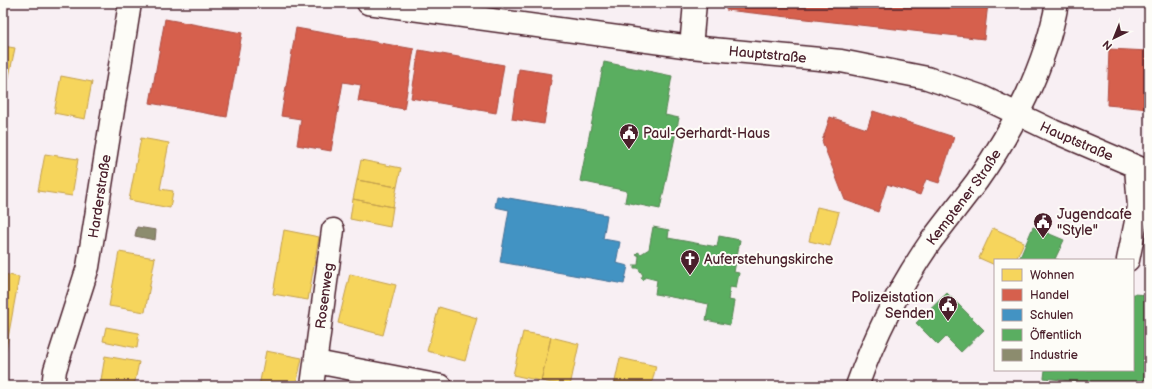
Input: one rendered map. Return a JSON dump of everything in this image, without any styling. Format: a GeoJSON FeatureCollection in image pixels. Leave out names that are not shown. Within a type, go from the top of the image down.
{"type":"FeatureCollection","features":[{"type":"Feature","properties":{"kind":"street","name":"Harderstraße"},"geometry":{"type":"LineString","coordinates":[[53,386],[55,370],[88,267],[130,3]]}},
{"type":"Feature","properties":{"kind":"street","name":"Hauptstraße"},"geometry":{"type":"LineString","coordinates":[[368,3],[692,47],[841,62],[927,78],[980,96],[1143,170]]}},
{"type":"Feature","properties":{"kind":"street"},"geometry":{"type":"LineString","coordinates":[[692,47],[695,3]]}},
{"type":"Feature","properties":{"kind":"street","name":"Kemptener Straße"},"geometry":{"type":"LineString","coordinates":[[857,386],[867,357],[896,296],[931,242],[985,168],[1018,113],[1042,58],[1054,23],[1057,3]]}},
{"type":"Feature","properties":{"kind":"street"},"geometry":{"type":"LineString","coordinates":[[1128,259],[1143,170]]}},
{"type":"Feature","properties":{"kind":"street","name":"Rosenweg"},"geometry":{"type":"LineString","coordinates":[[312,386],[333,230]]}},
{"type":"Feature","properties":{"kind":"street"},"geometry":{"type":"LineString","coordinates":[[316,362],[441,386]]}},
{"type":"Feature","properties":{"kind":"building: Wohnen"},"geometry":{"type":"Polygon","coordinates":[[[3,46],[15,48],[7,86],[3,85],[3,46]]]}},
{"type":"Feature","properties":{"kind":"building: Wohnen"},"geometry":{"type":"Polygon","coordinates":[[[61,76],[92,82],[85,119],[54,113],[61,76]]]}},
{"type":"Feature","properties":{"kind":"building: Wohnen"},"geometry":{"type":"Polygon","coordinates":[[[141,138],[169,143],[160,189],[173,191],[170,208],[129,200],[141,138]]]}},
{"type":"Feature","properties":{"kind":"building: Wohnen"},"geometry":{"type":"Polygon","coordinates":[[[45,154],[78,159],[72,196],[38,191],[45,154]]]}},
{"type":"Feature","properties":{"kind":"building: Wohnen"},"geometry":{"type":"Polygon","coordinates":[[[361,160],[401,168],[397,187],[357,180],[361,160]]]}},
{"type":"Feature","properties":{"kind":"building: Wohnen"},"geometry":{"type":"Polygon","coordinates":[[[357,180],[397,187],[393,207],[353,199],[357,180]]]}},
{"type":"Feature","properties":{"kind":"building: Wohnen"},"geometry":{"type":"Polygon","coordinates":[[[353,199],[393,207],[390,227],[350,219],[353,199]]]}},
{"type":"Feature","properties":{"kind":"building: Wohnen"},"geometry":{"type":"Polygon","coordinates":[[[817,207],[839,212],[830,246],[809,241],[817,207]]]}},
{"type":"Feature","properties":{"kind":"building: Wohnen"},"geometry":{"type":"Polygon","coordinates":[[[993,228],[1024,242],[1016,259],[994,259],[994,265],[979,258],[993,228]]]}},
{"type":"Feature","properties":{"kind":"building: Wohnen"},"geometry":{"type":"Polygon","coordinates":[[[284,230],[319,237],[308,300],[273,294],[284,230]]]}},
{"type":"Feature","properties":{"kind":"building: Wohnen"},"geometry":{"type":"Polygon","coordinates":[[[119,252],[155,258],[145,312],[109,306],[119,252]]]}},
{"type":"Feature","properties":{"kind":"building: Wohnen"},"geometry":{"type":"Polygon","coordinates":[[[3,274],[19,277],[3,366],[3,274]]]}},
{"type":"Feature","properties":{"kind":"building: Wohnen"},"geometry":{"type":"Polygon","coordinates":[[[350,274],[396,285],[383,335],[338,323],[350,274]]]}},
{"type":"Feature","properties":{"kind":"building: Wohnen"},"geometry":{"type":"Polygon","coordinates":[[[439,307],[477,318],[465,361],[427,351],[439,307]]]}},
{"type":"Feature","properties":{"kind":"building: Wohnen"},"geometry":{"type":"Polygon","coordinates":[[[106,327],[139,333],[137,348],[103,341],[106,327]]]}},
{"type":"Feature","properties":{"kind":"building: Wohnen"},"geometry":{"type":"Polygon","coordinates":[[[523,332],[551,337],[541,381],[513,375],[523,332]]]}},
{"type":"Feature","properties":{"kind":"building: Wohnen"},"geometry":{"type":"Polygon","coordinates":[[[551,337],[579,344],[570,386],[541,381],[551,337]]]}},
{"type":"Feature","properties":{"kind":"building: Wohnen"},"geometry":{"type":"Polygon","coordinates":[[[266,351],[302,358],[296,386],[259,386],[266,351]]]}},
{"type":"Feature","properties":{"kind":"building: Wohnen"},"geometry":{"type":"Polygon","coordinates":[[[105,356],[139,362],[134,386],[100,386],[105,356]]]}},
{"type":"Feature","properties":{"kind":"building: Wohnen"},"geometry":{"type":"Polygon","coordinates":[[[620,358],[656,366],[651,386],[614,386],[620,358]]]}},
{"type":"Feature","properties":{"kind":"building: Wohnen"},"geometry":{"type":"Polygon","coordinates":[[[330,382],[353,386],[329,386],[330,382]]]}},
{"type":"Feature","properties":{"kind":"building: Handel"},"geometry":{"type":"Polygon","coordinates":[[[727,3],[988,3],[984,39],[726,10],[727,3]]]}},
{"type":"Feature","properties":{"kind":"building: Handel"},"geometry":{"type":"Polygon","coordinates":[[[165,19],[242,33],[227,117],[150,103],[165,19]]]}},
{"type":"Feature","properties":{"kind":"building: Handel"},"geometry":{"type":"Polygon","coordinates":[[[296,28],[414,49],[404,109],[358,101],[361,85],[343,82],[331,151],[297,145],[301,119],[281,116],[296,28]]]}},
{"type":"Feature","properties":{"kind":"building: Handel"},"geometry":{"type":"Polygon","coordinates":[[[1109,49],[1149,51],[1149,109],[1107,105],[1109,49]]]}},
{"type":"Feature","properties":{"kind":"building: Handel"},"geometry":{"type":"Polygon","coordinates":[[[419,50],[504,65],[496,113],[411,98],[419,50]]]}},
{"type":"Feature","properties":{"kind":"building: Handel"},"geometry":{"type":"Polygon","coordinates":[[[519,69],[552,74],[544,124],[512,119],[519,69]]]}},
{"type":"Feature","properties":{"kind":"building: Handel"},"geometry":{"type":"Polygon","coordinates":[[[873,111],[954,137],[939,183],[926,179],[920,195],[887,184],[878,212],[845,200],[822,141],[830,117],[867,129],[873,111]]]}},
{"type":"Feature","properties":{"kind":"building: Schulen"},"geometry":{"type":"Polygon","coordinates":[[[497,196],[607,215],[603,239],[620,242],[616,263],[628,266],[624,284],[500,262],[509,210],[495,207],[497,196]]]}},
{"type":"Feature","properties":{"kind":"building: Öffentlich","name":"Paul-Gerhardt-Haus"},"geometry":{"type":"Polygon","coordinates":[[[604,62],[672,76],[665,115],[679,118],[660,209],[625,202],[627,191],[580,181],[604,62]]]}},
{"type":"Feature","properties":{"kind":"building: Öffentlich","name":"Auferstehungskirche"},"geometry":{"type":"Polygon","coordinates":[[[653,227],[669,230],[668,238],[717,247],[719,236],[740,240],[734,272],[739,273],[736,288],[730,287],[728,300],[734,301],[730,325],[706,320],[709,304],[655,294],[657,280],[645,277],[643,280],[641,278],[643,275],[638,268],[634,268],[634,265],[638,265],[639,256],[636,254],[638,252],[641,254],[649,249],[653,227]]]}},
{"type":"Feature","properties":{"kind":"building: Öffentlich"},"geometry":{"type":"Polygon","coordinates":[[[1033,227],[1064,240],[1055,259],[1019,259],[1033,227]]]}},
{"type":"Feature","properties":{"kind":"building: Öffentlich"},"geometry":{"type":"Polygon","coordinates":[[[947,293],[984,330],[961,352],[946,337],[938,345],[916,323],[947,293]]]}},
{"type":"Feature","properties":{"kind":"building: Öffentlich"},"geometry":{"type":"Polygon","coordinates":[[[1149,293],[1149,386],[1115,386],[1044,378],[1045,371],[1134,371],[1134,294],[1148,295],[1149,293]]]}},
{"type":"Feature","properties":{"kind":"building: Industrie"},"geometry":{"type":"Polygon","coordinates":[[[137,227],[156,230],[155,240],[135,236],[137,227]]]}},
{"type":"Feature","properties":{"kind":"place","name":"Paul-Gerhardt-Haus"},"geometry":{"type":"Point","coordinates":[629,150]}},
{"type":"Feature","properties":{"kind":"place","name":"Jugendcafe \"Style\""},"geometry":{"type":"Point","coordinates":[1043,239]}},
{"type":"Feature","properties":{"kind":"place","name":"Auferstehungskirche"},"geometry":{"type":"Point","coordinates":[690,276]}},
{"type":"Feature","properties":{"kind":"place","name":"Polizeistation Senden"},"geometry":{"type":"Point","coordinates":[948,322]}}]}
